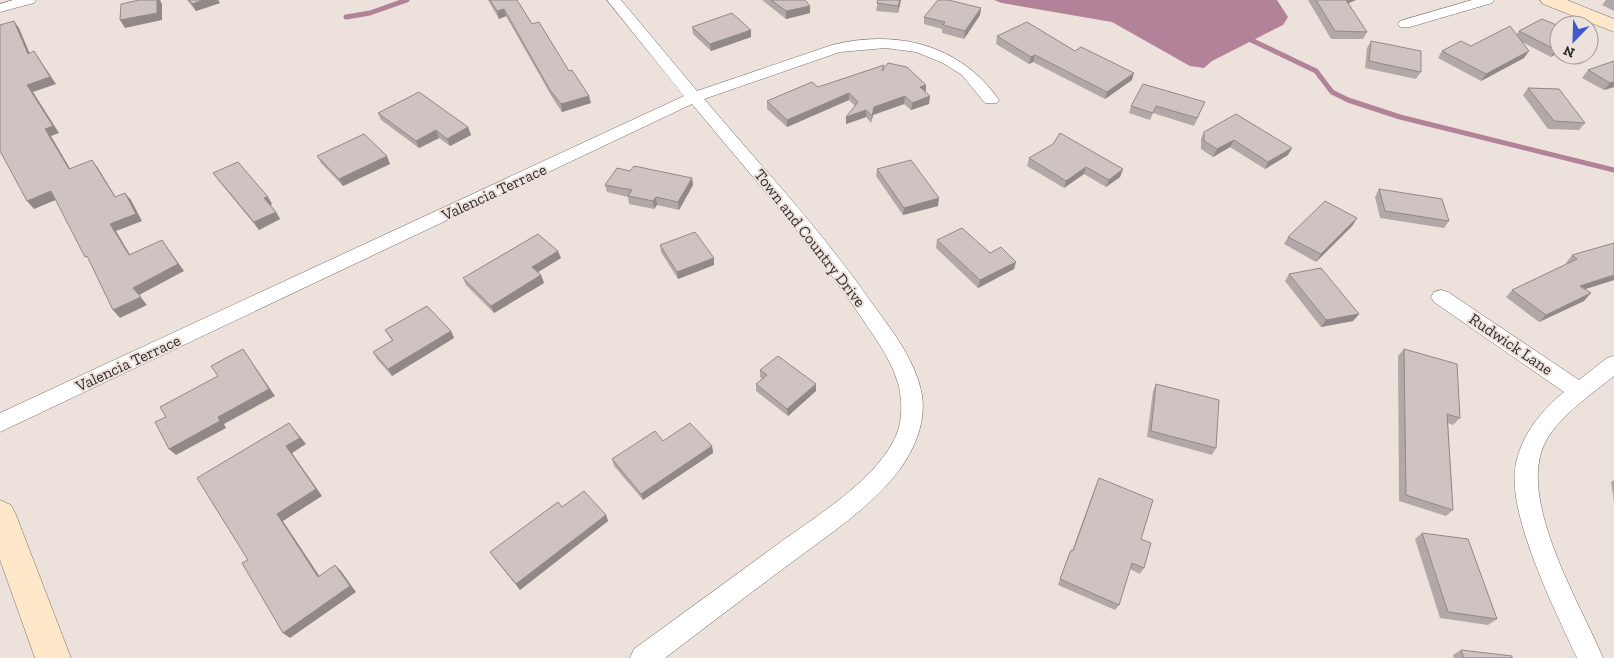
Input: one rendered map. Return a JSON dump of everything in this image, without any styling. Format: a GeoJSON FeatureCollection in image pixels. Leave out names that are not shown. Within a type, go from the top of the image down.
{"type":"FeatureCollection","features":[{"type":"Feature","properties":{"kind":"main road"},"geometry":{"type":"LineString","coordinates":[[1529,0],[1563,15]]}},
{"type":"Feature","properties":{"kind":"main road"},"geometry":{"type":"LineString","coordinates":[[1550,0],[1614,26]]}},
{"type":"Feature","properties":{"kind":"main road"},"geometry":{"type":"LineString","coordinates":[[1599,31],[1614,38]]}},
{"type":"Feature","properties":{"kind":"main road"},"geometry":{"type":"LineString","coordinates":[[0,515],[53,658]]}},
{"type":"Feature","properties":{"kind":"street"},"geometry":{"type":"LineString","coordinates":[[0,8],[28,0]]}},
{"type":"Feature","properties":{"kind":"street","name":"Town and Country Drive"},"geometry":{"type":"LineString","coordinates":[[614,0],[847,279],[896,354],[907,378],[912,413],[902,448],[887,469],[856,499],[643,658]]}},
{"type":"Feature","properties":{"kind":"street"},"geometry":{"type":"LineString","coordinates":[[1405,24],[1488,0]]}},
{"type":"Feature","properties":{"kind":"street","name":"Valencia Terrace"},"geometry":{"type":"LineString","coordinates":[[0,423],[694,97],[837,48],[858,44],[882,43],[913,47],[947,59],[968,73],[991,100]]}},
{"type":"Feature","properties":{"kind":"street","name":"Rudwick Lane"},"geometry":{"type":"LineString","coordinates":[[1441,297],[1581,392]]}},
{"type":"Feature","properties":{"kind":"street"},"geometry":{"type":"LineString","coordinates":[[1590,658],[1535,530],[1527,496],[1527,465],[1532,444],[1547,422],[1614,364]]}},
{"type":"Feature","properties":{"kind":"shaded area"},"geometry":{"type":"Polygon","coordinates":[[[994,0],[1277,0],[1288,17],[1283,25],[1212,61],[1204,68],[1190,66],[1112,22],[994,0]]]}},
{"type":"Feature","properties":{"kind":"building"},"geometry":{"type":"Polygon","coordinates":[[[139,0],[157,0],[157,13],[120,20],[121,4],[139,0]]]}},
{"type":"Feature","properties":{"kind":"building"},"geometry":{"type":"Polygon","coordinates":[[[189,0],[204,0],[192,4],[189,0]]]}},
{"type":"Feature","properties":{"kind":"building"},"geometry":{"type":"Polygon","coordinates":[[[490,0],[517,0],[532,24],[539,22],[569,71],[572,70],[589,96],[561,104],[550,90],[504,9],[497,11],[490,0]]]}},
{"type":"Feature","properties":{"kind":"building"},"geometry":{"type":"Polygon","coordinates":[[[771,0],[805,0],[810,6],[786,11],[771,0]]]}},
{"type":"Feature","properties":{"kind":"building"},"geometry":{"type":"Polygon","coordinates":[[[878,0],[900,0],[898,6],[877,3],[878,0]]]}},
{"type":"Feature","properties":{"kind":"building"},"geometry":{"type":"Polygon","coordinates":[[[938,0],[949,0],[981,8],[965,31],[943,25],[945,22],[924,17],[938,0]]]}},
{"type":"Feature","properties":{"kind":"building"},"geometry":{"type":"Polygon","coordinates":[[[1316,0],[1346,0],[1367,32],[1335,31],[1316,0]]]}},
{"type":"Feature","properties":{"kind":"building"},"geometry":{"type":"Polygon","coordinates":[[[732,13],[751,30],[710,44],[692,27],[732,13]]]}},
{"type":"Feature","properties":{"kind":"building"},"geometry":{"type":"Polygon","coordinates":[[[1542,19],[1549,22],[1549,46],[1519,31],[1542,19]]]}},
{"type":"Feature","properties":{"kind":"building"},"geometry":{"type":"Polygon","coordinates":[[[14,21],[28,54],[34,51],[50,77],[27,85],[53,126],[45,129],[69,169],[92,160],[115,197],[125,193],[136,214],[110,224],[129,255],[162,240],[178,264],[133,288],[141,297],[113,310],[87,256],[85,257],[51,191],[27,201],[0,151],[0,25],[14,21]]]}},
{"type":"Feature","properties":{"kind":"building"},"geometry":{"type":"Polygon","coordinates":[[[1027,22],[1075,51],[1081,47],[1134,73],[1107,92],[1035,55],[1031,57],[997,36],[1027,22]]]}},
{"type":"Feature","properties":{"kind":"building"},"geometry":{"type":"Polygon","coordinates":[[[1510,26],[1529,51],[1486,74],[1442,51],[1461,41],[1471,46],[1510,26]]]}},
{"type":"Feature","properties":{"kind":"building"},"geometry":{"type":"Polygon","coordinates":[[[1371,41],[1421,51],[1421,72],[1369,61],[1371,41]]]}},
{"type":"Feature","properties":{"kind":"building"},"geometry":{"type":"Polygon","coordinates":[[[1614,61],[1614,82],[1610,83],[1588,70],[1614,61]]]}},
{"type":"Feature","properties":{"kind":"building"},"geometry":{"type":"Polygon","coordinates":[[[888,63],[907,67],[926,85],[920,87],[930,96],[912,103],[905,96],[874,107],[872,116],[866,110],[846,117],[858,102],[849,93],[787,120],[767,101],[812,82],[818,87],[884,65],[882,71],[888,63]]]}},
{"type":"Feature","properties":{"kind":"building"},"geometry":{"type":"Polygon","coordinates":[[[1143,84],[1205,102],[1197,118],[1156,106],[1153,113],[1131,106],[1143,84]]]}},
{"type":"Feature","properties":{"kind":"building"},"geometry":{"type":"Polygon","coordinates":[[[1528,88],[1559,89],[1585,123],[1554,121],[1528,88]]]}},
{"type":"Feature","properties":{"kind":"building"},"geometry":{"type":"Polygon","coordinates":[[[419,92],[468,127],[447,139],[436,130],[416,141],[378,113],[419,92]]]}},
{"type":"Feature","properties":{"kind":"building"},"geometry":{"type":"Polygon","coordinates":[[[1236,114],[1292,148],[1268,162],[1234,140],[1217,149],[1204,141],[1204,132],[1236,114]]]}},
{"type":"Feature","properties":{"kind":"building"},"geometry":{"type":"Polygon","coordinates":[[[1060,133],[1123,169],[1109,180],[1086,167],[1066,181],[1029,158],[1053,144],[1060,133]]]}},
{"type":"Feature","properties":{"kind":"building"},"geometry":{"type":"Polygon","coordinates":[[[364,134],[387,156],[339,179],[317,156],[364,134]]]}},
{"type":"Feature","properties":{"kind":"building"},"geometry":{"type":"Polygon","coordinates":[[[911,160],[939,198],[904,208],[877,169],[911,160]]]}},
{"type":"Feature","properties":{"kind":"building"},"geometry":{"type":"Polygon","coordinates":[[[238,162],[268,197],[264,198],[276,212],[254,222],[213,173],[238,162]]]}},
{"type":"Feature","properties":{"kind":"building"},"geometry":{"type":"Polygon","coordinates":[[[634,166],[692,178],[678,202],[656,197],[653,201],[628,196],[632,190],[605,185],[617,168],[630,171],[634,166]]]}},
{"type":"Feature","properties":{"kind":"building"},"geometry":{"type":"Polygon","coordinates":[[[1379,189],[1442,199],[1449,221],[1385,211],[1379,189]]]}},
{"type":"Feature","properties":{"kind":"building"},"geometry":{"type":"Polygon","coordinates":[[[1325,201],[1357,218],[1321,254],[1288,237],[1325,201]]]}},
{"type":"Feature","properties":{"kind":"building"},"geometry":{"type":"Polygon","coordinates":[[[962,228],[990,253],[1001,247],[1016,262],[980,280],[937,240],[962,228]]]}},
{"type":"Feature","properties":{"kind":"building"},"geometry":{"type":"Polygon","coordinates":[[[695,232],[714,258],[677,272],[660,245],[695,232]]]}},
{"type":"Feature","properties":{"kind":"building"},"geometry":{"type":"Polygon","coordinates":[[[538,234],[558,251],[532,267],[541,275],[491,306],[463,278],[538,234]]]}},
{"type":"Feature","properties":{"kind":"building"},"geometry":{"type":"Polygon","coordinates":[[[1614,243],[1614,275],[1580,286],[1591,293],[1546,315],[1512,290],[1577,259],[1572,255],[1614,243]]]}},
{"type":"Feature","properties":{"kind":"building"},"geometry":{"type":"Polygon","coordinates":[[[1321,268],[1359,314],[1326,320],[1289,274],[1321,268]]]}},
{"type":"Feature","properties":{"kind":"building"},"geometry":{"type":"Polygon","coordinates":[[[427,306],[451,331],[388,369],[373,352],[393,340],[385,330],[427,306]]]}},
{"type":"Feature","properties":{"kind":"building"},"geometry":{"type":"Polygon","coordinates":[[[243,349],[269,389],[218,417],[220,421],[169,449],[155,422],[166,417],[160,407],[218,376],[211,366],[243,349]]]}},
{"type":"Feature","properties":{"kind":"building"},"geometry":{"type":"Polygon","coordinates":[[[1404,349],[1457,364],[1460,418],[1447,414],[1453,510],[1406,495],[1404,349]]]}},
{"type":"Feature","properties":{"kind":"building"},"geometry":{"type":"Polygon","coordinates":[[[778,356],[816,384],[787,409],[756,384],[767,375],[760,370],[778,356]]]}},
{"type":"Feature","properties":{"kind":"building"},"geometry":{"type":"Polygon","coordinates":[[[1156,384],[1219,400],[1216,448],[1151,431],[1156,384]]]}},
{"type":"Feature","properties":{"kind":"building"},"geometry":{"type":"Polygon","coordinates":[[[289,423],[300,438],[286,446],[316,489],[277,514],[318,577],[335,565],[350,586],[283,633],[242,563],[248,560],[197,478],[289,423]]]}},
{"type":"Feature","properties":{"kind":"building"},"geometry":{"type":"Polygon","coordinates":[[[690,423],[712,446],[641,494],[612,459],[655,431],[663,441],[690,423]]]}},
{"type":"Feature","properties":{"kind":"building"},"geometry":{"type":"Polygon","coordinates":[[[1099,478],[1153,500],[1141,539],[1151,543],[1144,568],[1132,563],[1119,605],[1060,579],[1071,550],[1073,551],[1099,478]]]}},
{"type":"Feature","properties":{"kind":"building"},"geometry":{"type":"Polygon","coordinates":[[[584,491],[606,515],[516,584],[490,552],[558,502],[562,507],[584,491]]]}},
{"type":"Feature","properties":{"kind":"building"},"geometry":{"type":"Polygon","coordinates":[[[1422,533],[1468,539],[1497,619],[1448,612],[1422,533]]]}},
{"type":"Feature","properties":{"kind":"building"},"geometry":{"type":"Polygon","coordinates":[[[1461,650],[1512,656],[1512,658],[1464,658],[1461,650]]]}},
{"type":"Feature","properties":{"kind":"waterway"},"geometry":{"type":"LineString","coordinates":[[346,17],[370,13],[407,0]]}},
{"type":"Feature","properties":{"kind":"waterway"},"geometry":{"type":"LineString","coordinates":[[1247,38],[1316,71],[1332,92],[1348,100],[1400,117],[1614,170]]}}]}
